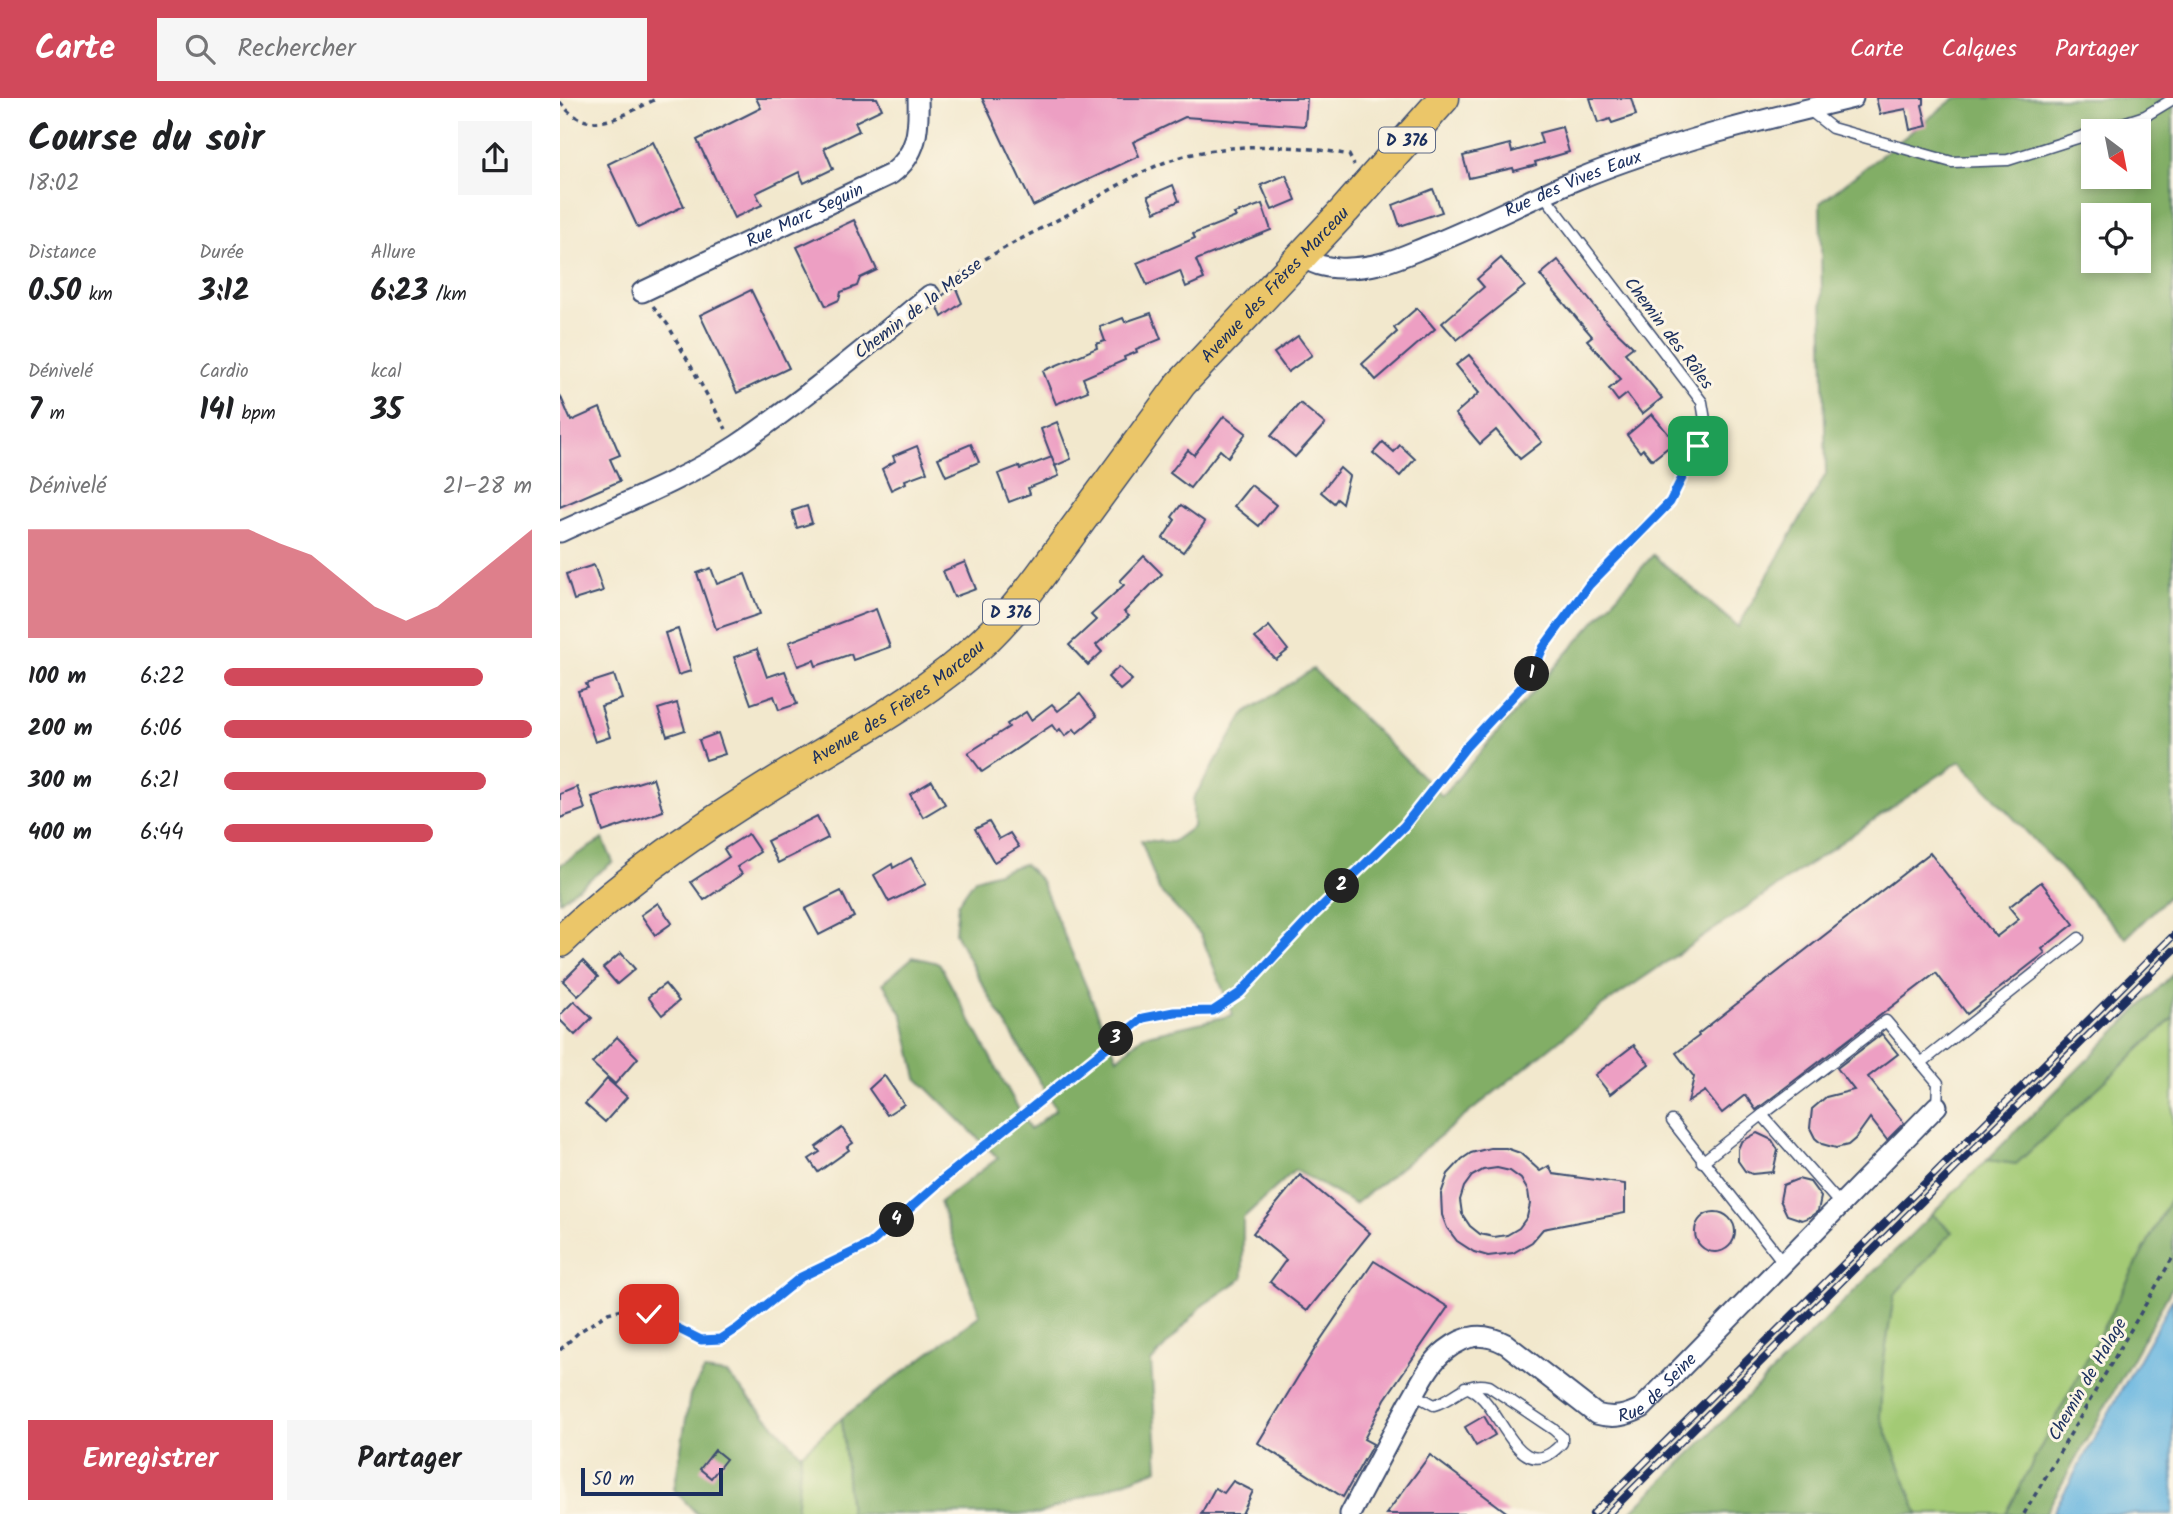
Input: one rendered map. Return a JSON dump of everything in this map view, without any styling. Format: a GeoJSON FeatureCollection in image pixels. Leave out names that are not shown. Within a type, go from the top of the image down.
{"type":"FeatureCollection","features":[{"type":"Feature","properties":{"kind":"main road","name":"D 376"},"geometry":{"type":"LineString","coordinates":[[1370,182],[1444,98]]}},
{"type":"Feature","properties":{"kind":"main road","name":"Avenue des Frères Marceau"},"geometry":{"type":"LineString","coordinates":[[560,942],[644,870],[740,804],[910,700],[946,674],[984,641],[1033,585],[1181,384],[1370,182]]}},
{"type":"Feature","properties":{"kind":"street","name":"Rue Marc Seguin"},"geometry":{"type":"LineString","coordinates":[[642,292],[891,174],[909,156],[915,144],[918,134],[918,98]]}},
{"type":"Feature","properties":{"kind":"street","name":"Rue des Vives Eaux"},"geometry":{"type":"LineString","coordinates":[[1301,256],[1309,262],[1332,267],[1361,268],[1386,262],[1464,232],[1620,164],[1853,98]]}},
{"type":"Feature","properties":{"kind":"street","name":"Chemin de la Messe"},"geometry":{"type":"LineString","coordinates":[[560,531],[651,491],[736,446],[930,295]]}},
{"type":"Feature","properties":{"kind":"street","name":"Rue de Seine"},"geometry":{"type":"LineString","coordinates":[[1350,1514],[1431,1366],[1445,1351],[1464,1340],[1491,1336],[1506,1344],[1596,1414],[1609,1418],[1642,1408],[1937,1106]]}},
{"type":"Feature","properties":{"kind":"lane"},"geometry":{"type":"LineString","coordinates":[[2135,119],[2173,99]]}},
{"type":"Feature","properties":{"kind":"lane"},"geometry":{"type":"LineString","coordinates":[[1808,109],[1832,128],[1952,162],[2008,160],[2081,137]]}},
{"type":"Feature","properties":{"kind":"lane","name":"Chemin des Rôles"},"geometry":{"type":"LineString","coordinates":[[1544,195],[1702,402],[1705,420],[1698,446]]}},
{"type":"Feature","properties":{"kind":"lane"},"geometry":{"type":"LineString","coordinates":[[1921,1063],[2079,938]]}},
{"type":"Feature","properties":{"kind":"lane"},"geometry":{"type":"LineString","coordinates":[[1702,1162],[1886,1021],[1938,1083],[1937,1106]]}},
{"type":"Feature","properties":{"kind":"lane"},"geometry":{"type":"LineString","coordinates":[[1762,1115],[1840,1203]]}},
{"type":"Feature","properties":{"kind":"lane"},"geometry":{"type":"LineString","coordinates":[[1672,1121],[1783,1262]]}},
{"type":"Feature","properties":{"kind":"lane"},"geometry":{"type":"LineString","coordinates":[[1415,1394],[1434,1405],[1440,1404],[1465,1387],[1481,1384],[1495,1389],[1553,1429],[1562,1437],[1562,1443],[1545,1455],[1533,1458],[1523,1453],[1508,1436],[1485,1398],[1465,1387]]}},
{"type":"Feature","properties":{"kind":"path"},"geometry":{"type":"LineString","coordinates":[[560,102],[569,113],[586,123],[605,121],[657,98]]}},
{"type":"Feature","properties":{"kind":"path","name":"Chemin de la Messe"},"geometry":{"type":"LineString","coordinates":[[930,295],[982,259],[1164,163],[1202,153],[1258,146],[1324,150],[1349,155],[1358,170],[1370,182]]}},
{"type":"Feature","properties":{"kind":"path"},"geometry":{"type":"LineString","coordinates":[[642,292],[668,325],[736,446]]}},
{"type":"Feature","properties":{"kind":"path"},"geometry":{"type":"LineString","coordinates":[[560,1350],[579,1332],[608,1313],[629,1307],[701,1340],[721,1339],[801,1277],[870,1244],[942,1180],[1143,1018],[1174,1012],[1213,1011],[1240,993],[1313,915],[1404,826],[1466,747],[1530,678],[1543,648],[1589,585],[1670,502],[1698,446]]}},
{"type":"Feature","properties":{"kind":"path","name":"Chemin de Halage"},"geometry":{"type":"LineString","coordinates":[[2024,1514],[2173,1257]]}},
{"type":"Feature","properties":{"kind":"green space"},"geometry":{"type":"Polygon","coordinates":[[[1955,98],[2173,98],[2173,892],[2126,938],[1960,761],[1602,1006],[1355,1204],[1295,1170],[1243,1218],[1243,1278],[1203,1305],[1151,1362],[1158,1469],[1039,1514],[850,1514],[842,1418],[980,1315],[940,1202],[998,1158],[917,1078],[903,1016],[883,983],[913,957],[939,963],[1030,1130],[1056,1109],[955,933],[958,903],[975,879],[1024,864],[1041,881],[1117,1058],[1143,1036],[1233,1015],[1201,935],[1159,890],[1141,840],[1172,842],[1193,827],[1193,799],[1245,713],[1313,669],[1442,796],[1653,555],[1738,627],[1826,474],[1820,203],[1955,98]]]}},
{"type":"Feature","properties":{"kind":"green space"},"geometry":{"type":"Polygon","coordinates":[[[603,839],[613,862],[560,901],[560,865],[603,839]]]}},
{"type":"Feature","properties":{"kind":"green space"},"geometry":{"type":"Polygon","coordinates":[[[2173,974],[2173,1018],[2016,1164],[1987,1160],[2173,974]]]}},
{"type":"Feature","properties":{"kind":"green space"},"geometry":{"type":"Polygon","coordinates":[[[2173,1018],[2173,1194],[2006,1514],[1918,1514],[1880,1415],[1883,1365],[1894,1295],[1952,1232],[1932,1214],[1987,1160],[2016,1164],[2173,1018]]]}},
{"type":"Feature","properties":{"kind":"green space"},"geometry":{"type":"Polygon","coordinates":[[[2173,1194],[2173,1286],[2045,1514],[2006,1514],[2173,1194]]]}},
{"type":"Feature","properties":{"kind":"green space"},"geometry":{"type":"Polygon","coordinates":[[[1932,1214],[1952,1232],[1894,1295],[1883,1365],[1880,1415],[1918,1514],[1629,1514],[1932,1214]]]}},
{"type":"Feature","properties":{"kind":"green space"},"geometry":{"type":"Polygon","coordinates":[[[704,1371],[727,1374],[801,1454],[796,1514],[697,1514],[674,1490],[690,1395],[704,1371]]]}},
{"type":"Feature","properties":{"kind":"green space"},"geometry":{"type":"Polygon","coordinates":[[[842,1418],[850,1514],[796,1514],[801,1454],[842,1418]]]}},
{"type":"Feature","properties":{"kind":"water"},"geometry":{"type":"Polygon","coordinates":[[[2173,1298],[2173,1514],[2052,1514],[2173,1298]]]}},
{"type":"Feature","properties":{"kind":"building"},"geometry":{"type":"Polygon","coordinates":[[[756,98],[877,98],[882,109],[855,122],[859,131],[824,148],[833,169],[804,183],[799,172],[756,193],[762,205],[734,218],[697,140],[761,108],[756,98]]]}},
{"type":"Feature","properties":{"kind":"building"},"geometry":{"type":"Polygon","coordinates":[[[982,98],[1307,98],[1305,126],[1185,117],[1133,142],[1139,156],[1033,206],[982,98]]]}},
{"type":"Feature","properties":{"kind":"building"},"geometry":{"type":"Polygon","coordinates":[[[1590,98],[1631,98],[1636,115],[1612,123],[1610,119],[1598,123],[1590,98]]]}},
{"type":"Feature","properties":{"kind":"building"},"geometry":{"type":"Polygon","coordinates":[[[1876,98],[1924,98],[1922,105],[1927,126],[1910,130],[1906,109],[1880,114],[1876,98]]]}},
{"type":"Feature","properties":{"kind":"building"},"geometry":{"type":"Polygon","coordinates":[[[1562,127],[1569,152],[1514,171],[1513,168],[1469,178],[1463,156],[1510,144],[1512,152],[1542,143],[1539,133],[1562,127]]]}},
{"type":"Feature","properties":{"kind":"building"},"geometry":{"type":"Polygon","coordinates":[[[653,142],[684,206],[638,228],[608,164],[653,142]]]}},
{"type":"Feature","properties":{"kind":"building"},"geometry":{"type":"Polygon","coordinates":[[[1286,175],[1296,200],[1272,210],[1261,185],[1286,175]]]}},
{"type":"Feature","properties":{"kind":"building"},"geometry":{"type":"Polygon","coordinates":[[[1173,185],[1179,201],[1155,212],[1148,196],[1173,185]]]}},
{"type":"Feature","properties":{"kind":"building"},"geometry":{"type":"Polygon","coordinates":[[[1433,189],[1442,212],[1400,226],[1393,205],[1433,189]]]}},
{"type":"Feature","properties":{"kind":"building"},"geometry":{"type":"Polygon","coordinates":[[[1262,204],[1271,230],[1196,260],[1204,279],[1186,287],[1180,271],[1147,285],[1137,263],[1195,238],[1193,234],[1236,217],[1234,214],[1262,204]]]}},
{"type":"Feature","properties":{"kind":"building"},"geometry":{"type":"Polygon","coordinates":[[[854,220],[877,270],[860,278],[857,286],[841,292],[839,300],[826,306],[797,247],[854,220]]]}},
{"type":"Feature","properties":{"kind":"building"},"geometry":{"type":"Polygon","coordinates":[[[1501,258],[1525,286],[1457,340],[1442,323],[1484,287],[1477,279],[1501,258]]]}},
{"type":"Feature","properties":{"kind":"building"},"geometry":{"type":"Polygon","coordinates":[[[1558,260],[1607,322],[1633,347],[1625,353],[1662,398],[1642,414],[1627,394],[1618,401],[1609,389],[1621,379],[1587,340],[1592,336],[1540,275],[1558,260]]]}},
{"type":"Feature","properties":{"kind":"building"},"geometry":{"type":"Polygon","coordinates":[[[955,286],[962,303],[942,317],[937,305],[942,296],[955,286]]]}},
{"type":"Feature","properties":{"kind":"building"},"geometry":{"type":"Polygon","coordinates":[[[751,290],[789,368],[737,393],[700,315],[751,290]]]}},
{"type":"Feature","properties":{"kind":"building"},"geometry":{"type":"Polygon","coordinates":[[[1417,308],[1435,329],[1376,380],[1362,364],[1397,332],[1394,328],[1417,308]]]}},
{"type":"Feature","properties":{"kind":"building"},"geometry":{"type":"Polygon","coordinates":[[[1151,313],[1161,339],[1136,349],[1137,352],[1124,357],[1125,360],[1083,378],[1088,391],[1056,404],[1043,371],[1097,348],[1096,344],[1105,341],[1100,327],[1123,318],[1125,322],[1151,313]]]}},
{"type":"Feature","properties":{"kind":"building"},"geometry":{"type":"Polygon","coordinates":[[[1298,336],[1312,355],[1288,372],[1274,353],[1298,336]]]}},
{"type":"Feature","properties":{"kind":"building"},"geometry":{"type":"Polygon","coordinates":[[[1469,355],[1542,442],[1520,459],[1496,430],[1480,444],[1455,414],[1479,393],[1456,365],[1469,355]]]}},
{"type":"Feature","properties":{"kind":"building"},"geometry":{"type":"Polygon","coordinates":[[[560,395],[571,421],[600,408],[620,455],[610,459],[620,481],[560,507],[560,395]]]}},
{"type":"Feature","properties":{"kind":"building"},"geometry":{"type":"Polygon","coordinates":[[[1300,403],[1325,424],[1295,457],[1271,436],[1300,403]]]}},
{"type":"Feature","properties":{"kind":"building"},"geometry":{"type":"Polygon","coordinates":[[[1652,414],[1675,442],[1652,460],[1643,449],[1640,452],[1627,435],[1652,414]]]}},
{"type":"Feature","properties":{"kind":"building"},"geometry":{"type":"Polygon","coordinates":[[[1224,416],[1246,433],[1228,457],[1220,450],[1190,488],[1170,473],[1188,450],[1194,455],[1224,416]]]}},
{"type":"Feature","properties":{"kind":"building"},"geometry":{"type":"Polygon","coordinates":[[[1057,422],[1071,459],[1055,466],[1041,429],[1057,422]]]}},
{"type":"Feature","properties":{"kind":"building"},"geometry":{"type":"Polygon","coordinates":[[[1383,442],[1394,452],[1400,445],[1415,459],[1400,476],[1373,453],[1383,442]]]}},
{"type":"Feature","properties":{"kind":"building"},"geometry":{"type":"Polygon","coordinates":[[[971,444],[979,462],[946,476],[938,458],[971,444]]]}},
{"type":"Feature","properties":{"kind":"building"},"geometry":{"type":"Polygon","coordinates":[[[917,446],[927,472],[905,480],[906,483],[891,490],[882,469],[895,461],[893,456],[917,446]]]}},
{"type":"Feature","properties":{"kind":"building"},"geometry":{"type":"Polygon","coordinates":[[[1052,457],[1059,476],[1028,488],[1030,494],[1009,502],[998,474],[1052,457]]]}},
{"type":"Feature","properties":{"kind":"building"},"geometry":{"type":"Polygon","coordinates":[[[1340,468],[1349,476],[1342,503],[1337,499],[1334,503],[1321,492],[1340,468]]]}},
{"type":"Feature","properties":{"kind":"building"},"geometry":{"type":"Polygon","coordinates":[[[1251,485],[1276,505],[1259,526],[1234,506],[1251,485]]]}},
{"type":"Feature","properties":{"kind":"building"},"geometry":{"type":"Polygon","coordinates":[[[1181,505],[1205,522],[1183,552],[1163,538],[1175,520],[1172,517],[1181,505]]]}},
{"type":"Feature","properties":{"kind":"building"},"geometry":{"type":"Polygon","coordinates":[[[807,506],[812,523],[797,528],[792,511],[807,506]]]}},
{"type":"Feature","properties":{"kind":"building"},"geometry":{"type":"Polygon","coordinates":[[[1144,556],[1162,574],[1124,612],[1129,616],[1096,645],[1102,652],[1088,665],[1069,645],[1096,620],[1091,615],[1124,585],[1120,581],[1144,556]]]}},
{"type":"Feature","properties":{"kind":"building"},"geometry":{"type":"Polygon","coordinates":[[[965,562],[976,589],[954,597],[943,571],[965,562]]]}},
{"type":"Feature","properties":{"kind":"building"},"geometry":{"type":"Polygon","coordinates":[[[594,565],[603,591],[574,600],[566,574],[594,565]]]}},
{"type":"Feature","properties":{"kind":"building"},"geometry":{"type":"Polygon","coordinates":[[[711,568],[717,584],[745,574],[760,614],[716,629],[697,573],[711,568]]]}},
{"type":"Feature","properties":{"kind":"building"},"geometry":{"type":"Polygon","coordinates":[[[876,609],[890,647],[853,660],[851,654],[816,666],[814,660],[798,666],[789,642],[876,609]]]}},
{"type":"Feature","properties":{"kind":"building"},"geometry":{"type":"Polygon","coordinates":[[[1269,626],[1288,650],[1276,660],[1255,638],[1269,626]]]}},
{"type":"Feature","properties":{"kind":"building"},"geometry":{"type":"Polygon","coordinates":[[[678,629],[691,671],[678,675],[665,633],[678,629]]]}},
{"type":"Feature","properties":{"kind":"building"},"geometry":{"type":"Polygon","coordinates":[[[757,649],[767,677],[785,671],[797,704],[779,710],[774,696],[751,704],[734,657],[757,649]]]}},
{"type":"Feature","properties":{"kind":"building"},"geometry":{"type":"Polygon","coordinates":[[[1119,667],[1132,680],[1120,690],[1108,677],[1119,667]]]}},
{"type":"Feature","properties":{"kind":"building"},"geometry":{"type":"Polygon","coordinates":[[[614,675],[622,699],[601,706],[610,737],[595,742],[578,691],[588,688],[586,684],[614,675]]]}},
{"type":"Feature","properties":{"kind":"building"},"geometry":{"type":"Polygon","coordinates":[[[1080,694],[1097,716],[1077,733],[1074,729],[1065,736],[1060,729],[1057,732],[1052,725],[982,772],[968,753],[1009,727],[1007,724],[1026,712],[1031,720],[1052,704],[1058,711],[1080,694]]]}},
{"type":"Feature","properties":{"kind":"building"},"geometry":{"type":"Polygon","coordinates":[[[677,703],[685,730],[667,736],[658,709],[677,703]]]}},
{"type":"Feature","properties":{"kind":"building"},"geometry":{"type":"Polygon","coordinates":[[[718,733],[725,754],[706,760],[699,740],[718,733]]]}},
{"type":"Feature","properties":{"kind":"building"},"geometry":{"type":"Polygon","coordinates":[[[653,778],[663,811],[603,832],[592,797],[653,778]]]}},
{"type":"Feature","properties":{"kind":"building"},"geometry":{"type":"Polygon","coordinates":[[[932,781],[945,804],[923,817],[910,794],[932,781]]]}},
{"type":"Feature","properties":{"kind":"building"},"geometry":{"type":"Polygon","coordinates":[[[577,787],[585,809],[560,818],[560,794],[577,787]]]}},
{"type":"Feature","properties":{"kind":"building"},"geometry":{"type":"Polygon","coordinates":[[[817,816],[828,838],[778,863],[767,841],[817,816]]]}},
{"type":"Feature","properties":{"kind":"building"},"geometry":{"type":"Polygon","coordinates":[[[989,822],[999,839],[1010,833],[1019,847],[994,862],[975,829],[989,822]]]}},
{"type":"Feature","properties":{"kind":"building"},"geometry":{"type":"Polygon","coordinates":[[[748,834],[760,852],[737,867],[742,874],[704,900],[691,882],[729,857],[724,849],[748,834]]]}},
{"type":"Feature","properties":{"kind":"building"},"geometry":{"type":"Polygon","coordinates":[[[1930,853],[1996,937],[2019,919],[2009,907],[2041,882],[2074,924],[2042,949],[2045,953],[1967,1014],[1936,973],[1756,1110],[1745,1095],[1722,1113],[1705,1091],[1688,1102],[1694,1077],[1676,1053],[1930,853]]]}},
{"type":"Feature","properties":{"kind":"building"},"geometry":{"type":"Polygon","coordinates":[[[911,858],[926,884],[889,902],[874,875],[892,864],[893,868],[911,858]]]}},
{"type":"Feature","properties":{"kind":"building"},"geometry":{"type":"Polygon","coordinates":[[[841,891],[854,917],[819,935],[805,909],[841,891]]]}},
{"type":"Feature","properties":{"kind":"building"},"geometry":{"type":"Polygon","coordinates":[[[658,903],[672,923],[655,935],[641,915],[658,903]]]}},
{"type":"Feature","properties":{"kind":"building"},"geometry":{"type":"Polygon","coordinates":[[[621,953],[635,969],[617,984],[603,968],[621,953]]]}},
{"type":"Feature","properties":{"kind":"building"},"geometry":{"type":"Polygon","coordinates":[[[583,961],[598,977],[578,996],[563,981],[583,961]]]}},
{"type":"Feature","properties":{"kind":"building"},"geometry":{"type":"Polygon","coordinates":[[[665,984],[679,1001],[662,1015],[648,997],[665,984]]]}},
{"type":"Feature","properties":{"kind":"building"},"geometry":{"type":"Polygon","coordinates":[[[574,1001],[592,1018],[575,1035],[560,1020],[560,1015],[574,1001]]]}},
{"type":"Feature","properties":{"kind":"building"},"geometry":{"type":"Polygon","coordinates":[[[1882,1034],[1898,1054],[1868,1077],[1904,1123],[1887,1140],[1870,1118],[1848,1145],[1836,1148],[1822,1144],[1810,1128],[1812,1109],[1826,1097],[1854,1090],[1837,1068],[1882,1034]]]}},
{"type":"Feature","properties":{"kind":"building"},"geometry":{"type":"Polygon","coordinates":[[[617,1037],[638,1058],[615,1084],[592,1063],[617,1037]]]}},
{"type":"Feature","properties":{"kind":"building"},"geometry":{"type":"Polygon","coordinates":[[[1634,1045],[1649,1064],[1610,1094],[1595,1075],[1634,1045]]]}},
{"type":"Feature","properties":{"kind":"building"},"geometry":{"type":"Polygon","coordinates":[[[884,1075],[904,1104],[887,1115],[869,1089],[884,1075]]]}},
{"type":"Feature","properties":{"kind":"building"},"geometry":{"type":"Polygon","coordinates":[[[607,1079],[627,1097],[605,1122],[585,1104],[607,1079]]]}},
{"type":"Feature","properties":{"kind":"building"},"geometry":{"type":"Polygon","coordinates":[[[842,1128],[853,1143],[847,1147],[849,1150],[818,1172],[809,1159],[820,1152],[816,1147],[842,1128]]]}},
{"type":"Feature","properties":{"kind":"building"},"geometry":{"type":"Polygon","coordinates":[[[1757,1133],[1772,1140],[1778,1150],[1773,1172],[1752,1174],[1745,1171],[1738,1161],[1741,1142],[1757,1133]]]}},
{"type":"Feature","properties":{"kind":"building"},"geometry":{"type":"Polygon","coordinates":[[[1490,1148],[1506,1148],[1520,1153],[1540,1171],[1549,1166],[1553,1174],[1625,1184],[1625,1213],[1543,1229],[1532,1242],[1513,1253],[1488,1256],[1474,1252],[1457,1241],[1447,1228],[1442,1215],[1441,1194],[1448,1174],[1471,1153],[1490,1148]],[[1497,1168],[1483,1170],[1472,1176],[1464,1187],[1460,1200],[1462,1214],[1480,1234],[1494,1237],[1507,1235],[1519,1228],[1527,1217],[1530,1204],[1528,1191],[1521,1179],[1510,1171],[1497,1168]]]}},
{"type":"Feature","properties":{"kind":"building"},"geometry":{"type":"Polygon","coordinates":[[[1300,1175],[1370,1233],[1307,1311],[1270,1282],[1286,1260],[1253,1233],[1300,1175]]]}},
{"type":"Feature","properties":{"kind":"building"},"geometry":{"type":"Polygon","coordinates":[[[1798,1179],[1810,1182],[1821,1197],[1818,1211],[1802,1220],[1787,1215],[1780,1200],[1783,1185],[1798,1179]]]}},
{"type":"Feature","properties":{"kind":"building"},"geometry":{"type":"Polygon","coordinates":[[[1715,1212],[1723,1213],[1729,1218],[1734,1224],[1734,1240],[1729,1246],[1723,1251],[1715,1252],[1707,1251],[1701,1246],[1696,1240],[1695,1232],[1696,1224],[1701,1218],[1707,1213],[1715,1212]]]}},
{"type":"Feature","properties":{"kind":"building"},"geometry":{"type":"Polygon","coordinates":[[[1374,1261],[1448,1307],[1385,1399],[1364,1439],[1373,1444],[1343,1497],[1258,1443],[1319,1342],[1374,1261]]]}},
{"type":"Feature","properties":{"kind":"building"},"geometry":{"type":"Polygon","coordinates":[[[1484,1416],[1495,1435],[1476,1446],[1465,1427],[1484,1416]]]}},
{"type":"Feature","properties":{"kind":"building"},"geometry":{"type":"Polygon","coordinates":[[[715,1450],[726,1459],[711,1478],[700,1469],[715,1450]]]}},
{"type":"Feature","properties":{"kind":"building"},"geometry":{"type":"Polygon","coordinates":[[[1430,1455],[1509,1514],[1386,1514],[1430,1455]]]}},
{"type":"Feature","properties":{"kind":"building"},"geometry":{"type":"Polygon","coordinates":[[[1233,1481],[1253,1491],[1242,1514],[1201,1514],[1215,1488],[1224,1493],[1233,1481]]]}},
{"type":"Feature","properties":{"kind":"railway"},"geometry":{"type":"LineString","coordinates":[[1593,1514],[2173,936]]}},
{"type":"Feature","properties":{"kind":"railway"},"geometry":{"type":"LineString","coordinates":[[1608,1514],[2173,951]]}},
{"type":"Feature","properties":{"kind":"route"},"geometry":{"type":"LineString","coordinates":[[649,1314],[701,1340],[721,1339],[801,1277],[870,1244],[942,1180],[1143,1018],[1174,1012],[1213,1011],[1240,993],[1313,915],[1404,826],[1466,747],[1530,678],[1543,648],[1589,585],[1670,502],[1698,446]]}}]}
